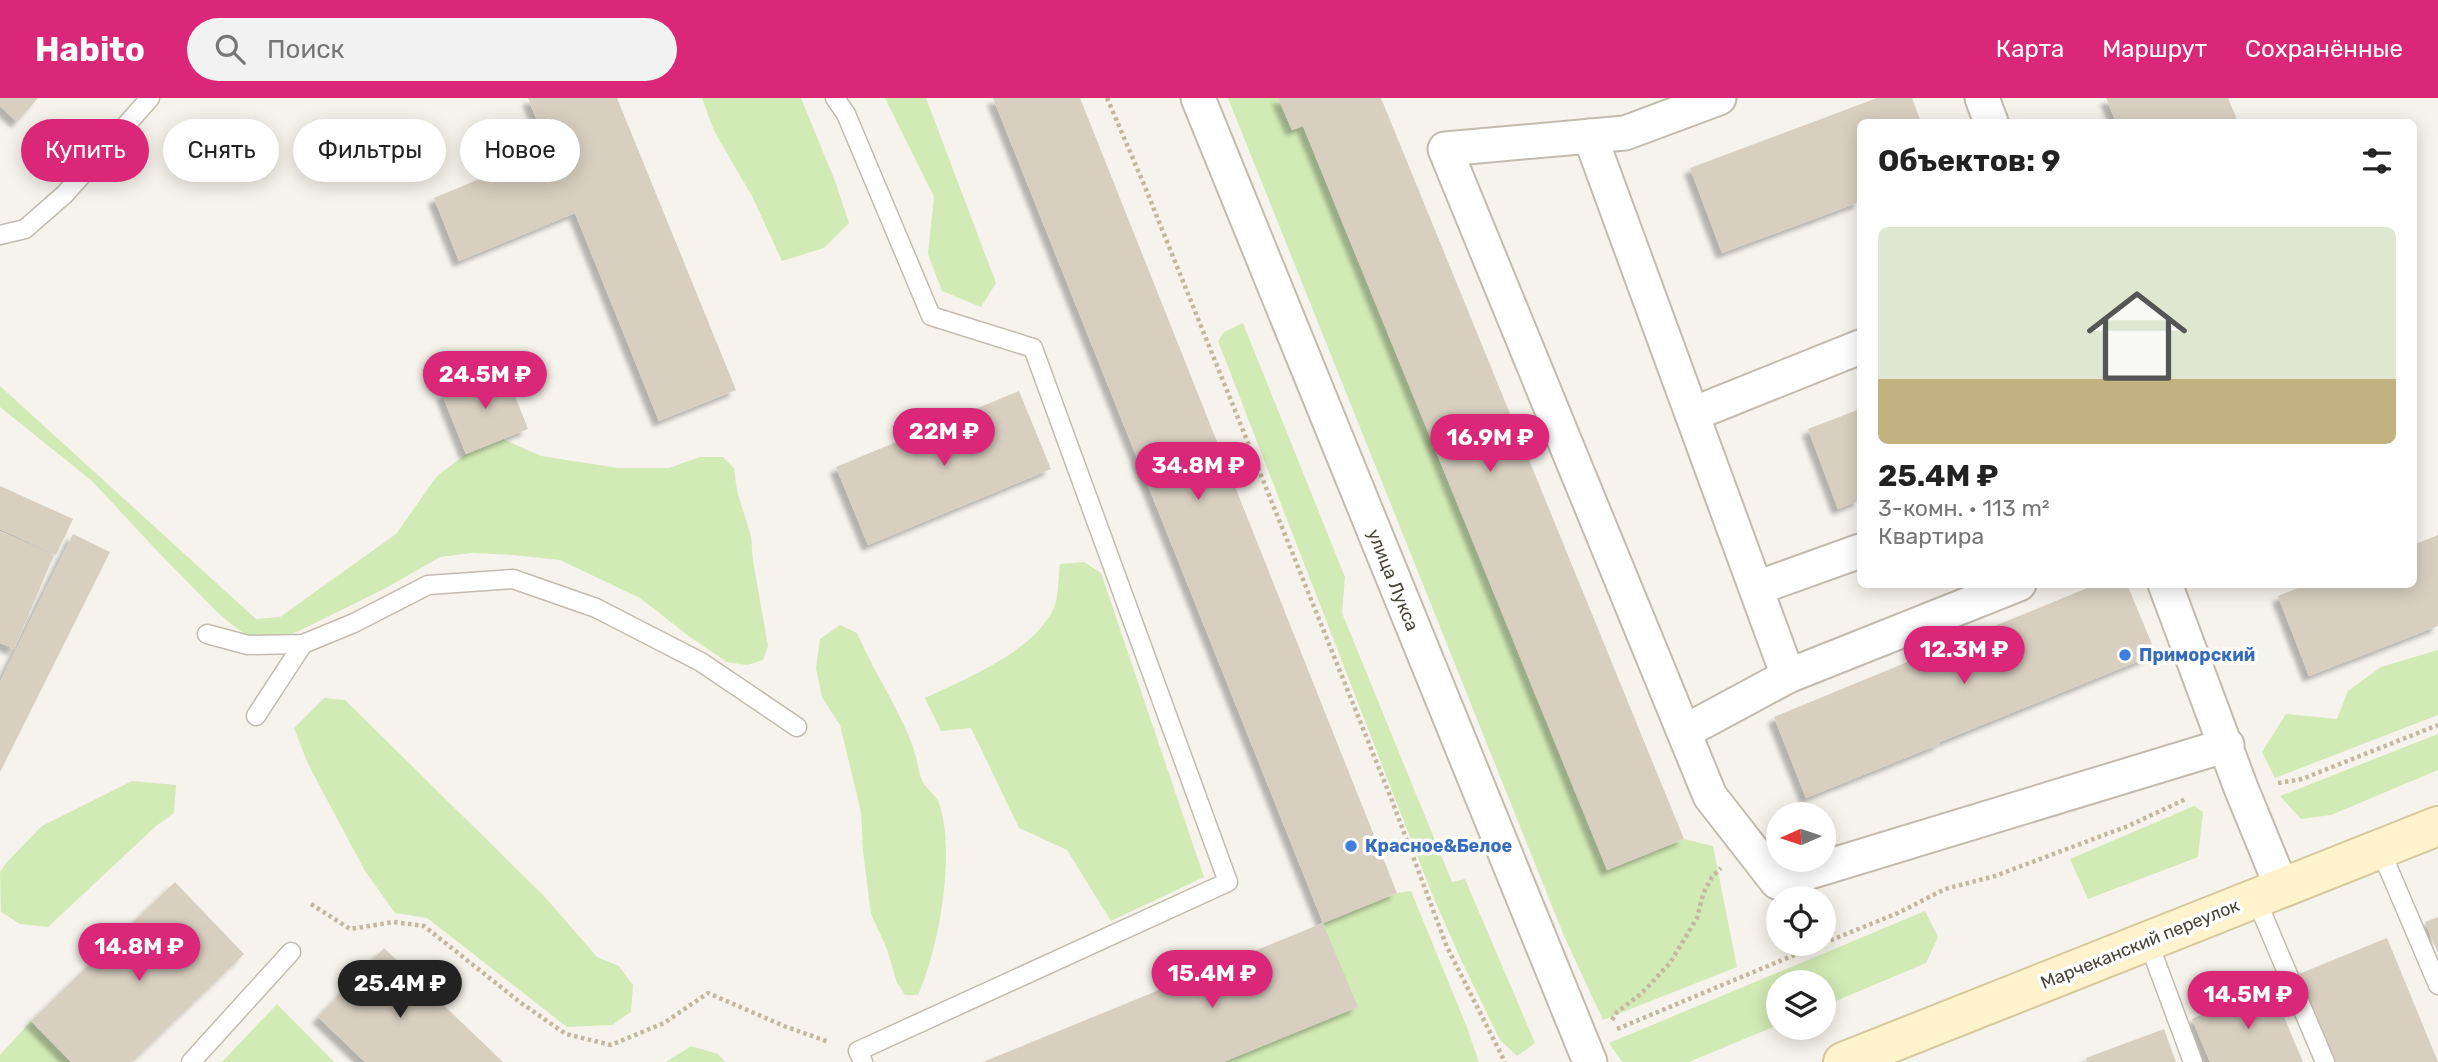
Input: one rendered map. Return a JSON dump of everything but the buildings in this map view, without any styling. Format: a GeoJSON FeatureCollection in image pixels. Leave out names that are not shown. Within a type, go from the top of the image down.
{"type":"FeatureCollection","features":[{"type":"Feature","properties":{"kind":"main road","name":"Марчеканский переулок"},"geometry":{"type":"LineString","coordinates":[[1843,1062],[2438,826]]}},
{"type":"Feature","properties":{"kind":"street","name":"улица Лукса"},"geometry":{"type":"LineString","coordinates":[[1198,98],[1591,1046]]}},
{"type":"Feature","properties":{"kind":"street"},"geometry":{"type":"LineString","coordinates":[[1718,98],[1625,133],[1445,149],[1710,796],[1777,882],[2227,745]]}},
{"type":"Feature","properties":{"kind":"street"},"geometry":{"type":"LineString","coordinates":[[1982,98],[1990,119]]}},
{"type":"Feature","properties":{"kind":"street"},"geometry":{"type":"LineString","coordinates":[[1590,136],[1788,676]]}},
{"type":"Feature","properties":{"kind":"street"},"geometry":{"type":"LineString","coordinates":[[1693,414],[1857,348]]}},
{"type":"Feature","properties":{"kind":"street"},"geometry":{"type":"LineString","coordinates":[[1757,588],[1857,552]]}},
{"type":"Feature","properties":{"kind":"street"},"geometry":{"type":"LineString","coordinates":[[1684,732],[1788,676],[2009,588]]}},
{"type":"Feature","properties":{"kind":"street"},"geometry":{"type":"LineString","coordinates":[[2167,588],[2227,745],[2269,893]]}},
{"type":"Feature","properties":{"kind":"lane"},"geometry":{"type":"LineString","coordinates":[[0,235],[25,229],[65,194],[150,98]]}},
{"type":"Feature","properties":{"kind":"lane"},"geometry":{"type":"LineString","coordinates":[[835,98],[846,114],[931,316],[1033,348],[1228,882],[861,1057]]}},
{"type":"Feature","properties":{"kind":"lane"},"geometry":{"type":"LineString","coordinates":[[207,635],[248,645],[303,644],[354,623],[428,585],[513,579],[596,608],[701,662],[797,727]]}},
{"type":"Feature","properties":{"kind":"lane"},"geometry":{"type":"LineString","coordinates":[[256,716],[303,644]]}},
{"type":"Feature","properties":{"kind":"lane"},"geometry":{"type":"LineString","coordinates":[[2380,849],[2438,985]]}},
{"type":"Feature","properties":{"kind":"lane"},"geometry":{"type":"LineString","coordinates":[[2269,893],[2325,1062]]}},
{"type":"Feature","properties":{"kind":"lane"},"geometry":{"type":"LineString","coordinates":[[2148,941],[2193,1062]]}},
{"type":"Feature","properties":{"kind":"lane"},"geometry":{"type":"LineString","coordinates":[[191,1062],[291,952]]}},
{"type":"Feature","properties":{"kind":"path"},"geometry":{"type":"LineString","coordinates":[[1107,98],[1143,181],[1391,798],[1447,947],[1505,1062]]}},
{"type":"Feature","properties":{"kind":"path"},"geometry":{"type":"LineString","coordinates":[[1836,938],[1898,913],[1945,889],[1995,876],[2128,826],[2190,798],[2302,779],[2438,725]]}},
{"type":"Feature","properties":{"kind":"path"},"geometry":{"type":"LineString","coordinates":[[1591,1046],[1617,1012],[1641,994],[1670,963],[1697,918],[1703,894],[1712,877],[1746,842]]}},
{"type":"Feature","properties":{"kind":"path"},"geometry":{"type":"LineString","coordinates":[[311,904],[350,929],[394,922],[424,926],[471,965],[566,1034],[611,1045],[664,1023],[708,993],[861,1057]]}},
{"type":"Feature","properties":{"kind":"path"},"geometry":{"type":"LineString","coordinates":[[1591,1046],[1794,956]]}},
{"type":"Feature","properties":{"kind":"green space"},"geometry":{"type":"Polygon","coordinates":[[[702,98],[801,98],[849,223],[824,248],[782,261],[752,196],[714,131],[702,98]]]}},
{"type":"Feature","properties":{"kind":"green space"},"geometry":{"type":"Polygon","coordinates":[[[885,98],[926,98],[996,283],[981,307],[942,291],[928,254],[934,197],[885,98]]]}},
{"type":"Feature","properties":{"kind":"green space"},"geometry":{"type":"Polygon","coordinates":[[[1228,98],[1278,98],[1292,130],[1303,126],[1608,870],[1684,839],[1713,846],[1737,967],[1603,1020],[1564,936],[1228,98]]]}},
{"type":"Feature","properties":{"kind":"green space"},"geometry":{"type":"Polygon","coordinates":[[[1243,323],[1345,577],[1342,613],[1452,882],[1465,879],[1535,1043],[1517,1056],[1500,1040],[1432,894],[1218,341],[1224,332],[1243,323]]]}},
{"type":"Feature","properties":{"kind":"green space"},"geometry":{"type":"Polygon","coordinates":[[[0,386],[256,619],[280,617],[396,534],[437,476],[466,454],[503,439],[541,456],[618,468],[669,468],[700,457],[723,457],[734,468],[737,491],[751,536],[768,646],[763,660],[747,665],[727,662],[640,598],[560,560],[472,553],[440,557],[384,589],[299,631],[277,638],[252,638],[218,613],[92,481],[0,407],[0,386]]]}},
{"type":"Feature","properties":{"kind":"green space"},"geometry":{"type":"Polygon","coordinates":[[[1084,562],[1101,573],[1204,877],[1111,921],[1067,850],[1019,828],[971,728],[941,731],[925,698],[998,662],[1031,638],[1054,608],[1060,564],[1084,562]]]}},
{"type":"Feature","properties":{"kind":"green space"},"geometry":{"type":"Polygon","coordinates":[[[840,625],[857,633],[905,727],[921,777],[938,801],[943,821],[946,871],[939,926],[918,995],[905,995],[897,983],[887,949],[871,914],[861,812],[840,725],[822,697],[816,668],[820,639],[840,625]]]}},
{"type":"Feature","properties":{"kind":"green space"},"geometry":{"type":"Polygon","coordinates":[[[2438,650],[2438,715],[2275,778],[2262,752],[2286,714],[2337,719],[2348,691],[2381,667],[2438,650]]]}},
{"type":"Feature","properties":{"kind":"green space"},"geometry":{"type":"Polygon","coordinates":[[[324,698],[345,700],[545,897],[597,957],[619,966],[633,985],[631,1012],[612,1025],[567,1027],[427,918],[395,913],[365,871],[308,764],[294,728],[324,698]]]}},
{"type":"Feature","properties":{"kind":"green space"},"geometry":{"type":"Polygon","coordinates":[[[2438,734],[2438,770],[2331,815],[2301,819],[2280,796],[2438,734]]]}},
{"type":"Feature","properties":{"kind":"green space"},"geometry":{"type":"Polygon","coordinates":[[[132,781],[176,785],[174,813],[156,826],[48,927],[20,924],[1,912],[0,872],[42,826],[132,781]]]}},
{"type":"Feature","properties":{"kind":"green space"},"geometry":{"type":"Polygon","coordinates":[[[2194,806],[2203,812],[2198,857],[2088,899],[2070,859],[2194,806]]]}},
{"type":"Feature","properties":{"kind":"green space"},"geometry":{"type":"Polygon","coordinates":[[[1411,891],[1479,1062],[1223,1062],[1357,1007],[1323,923],[1397,893],[1411,891]]]}},
{"type":"Feature","properties":{"kind":"green space"},"geometry":{"type":"Polygon","coordinates":[[[1925,911],[1938,937],[1926,963],[1836,1001],[1836,970],[1784,970],[1817,956],[1836,956],[1836,948],[1925,911]]]}},
{"type":"Feature","properties":{"kind":"green space"},"geometry":{"type":"Polygon","coordinates":[[[1766,977],[1766,1030],[1689,1062],[1622,1062],[1609,1043],[1766,977]]]}},
{"type":"Feature","properties":{"kind":"green space"},"geometry":{"type":"Polygon","coordinates":[[[277,1004],[334,1062],[222,1062],[277,1004]]]}},
{"type":"Feature","properties":{"kind":"green space"},"geometry":{"type":"Polygon","coordinates":[[[31,1021],[71,1062],[0,1062],[0,1055],[31,1021]]]}},
{"type":"Feature","properties":{"kind":"green space"},"geometry":{"type":"Polygon","coordinates":[[[691,1046],[718,1054],[725,1062],[666,1062],[691,1046]]]}},
{"type":"Feature","properties":{"kind":"place","name":"Приморский"},"geometry":{"type":"Point","coordinates":[2125,655]}},
{"type":"Feature","properties":{"kind":"place","name":"Красное&Белое"},"geometry":{"type":"Point","coordinates":[1351,846]}}]}
